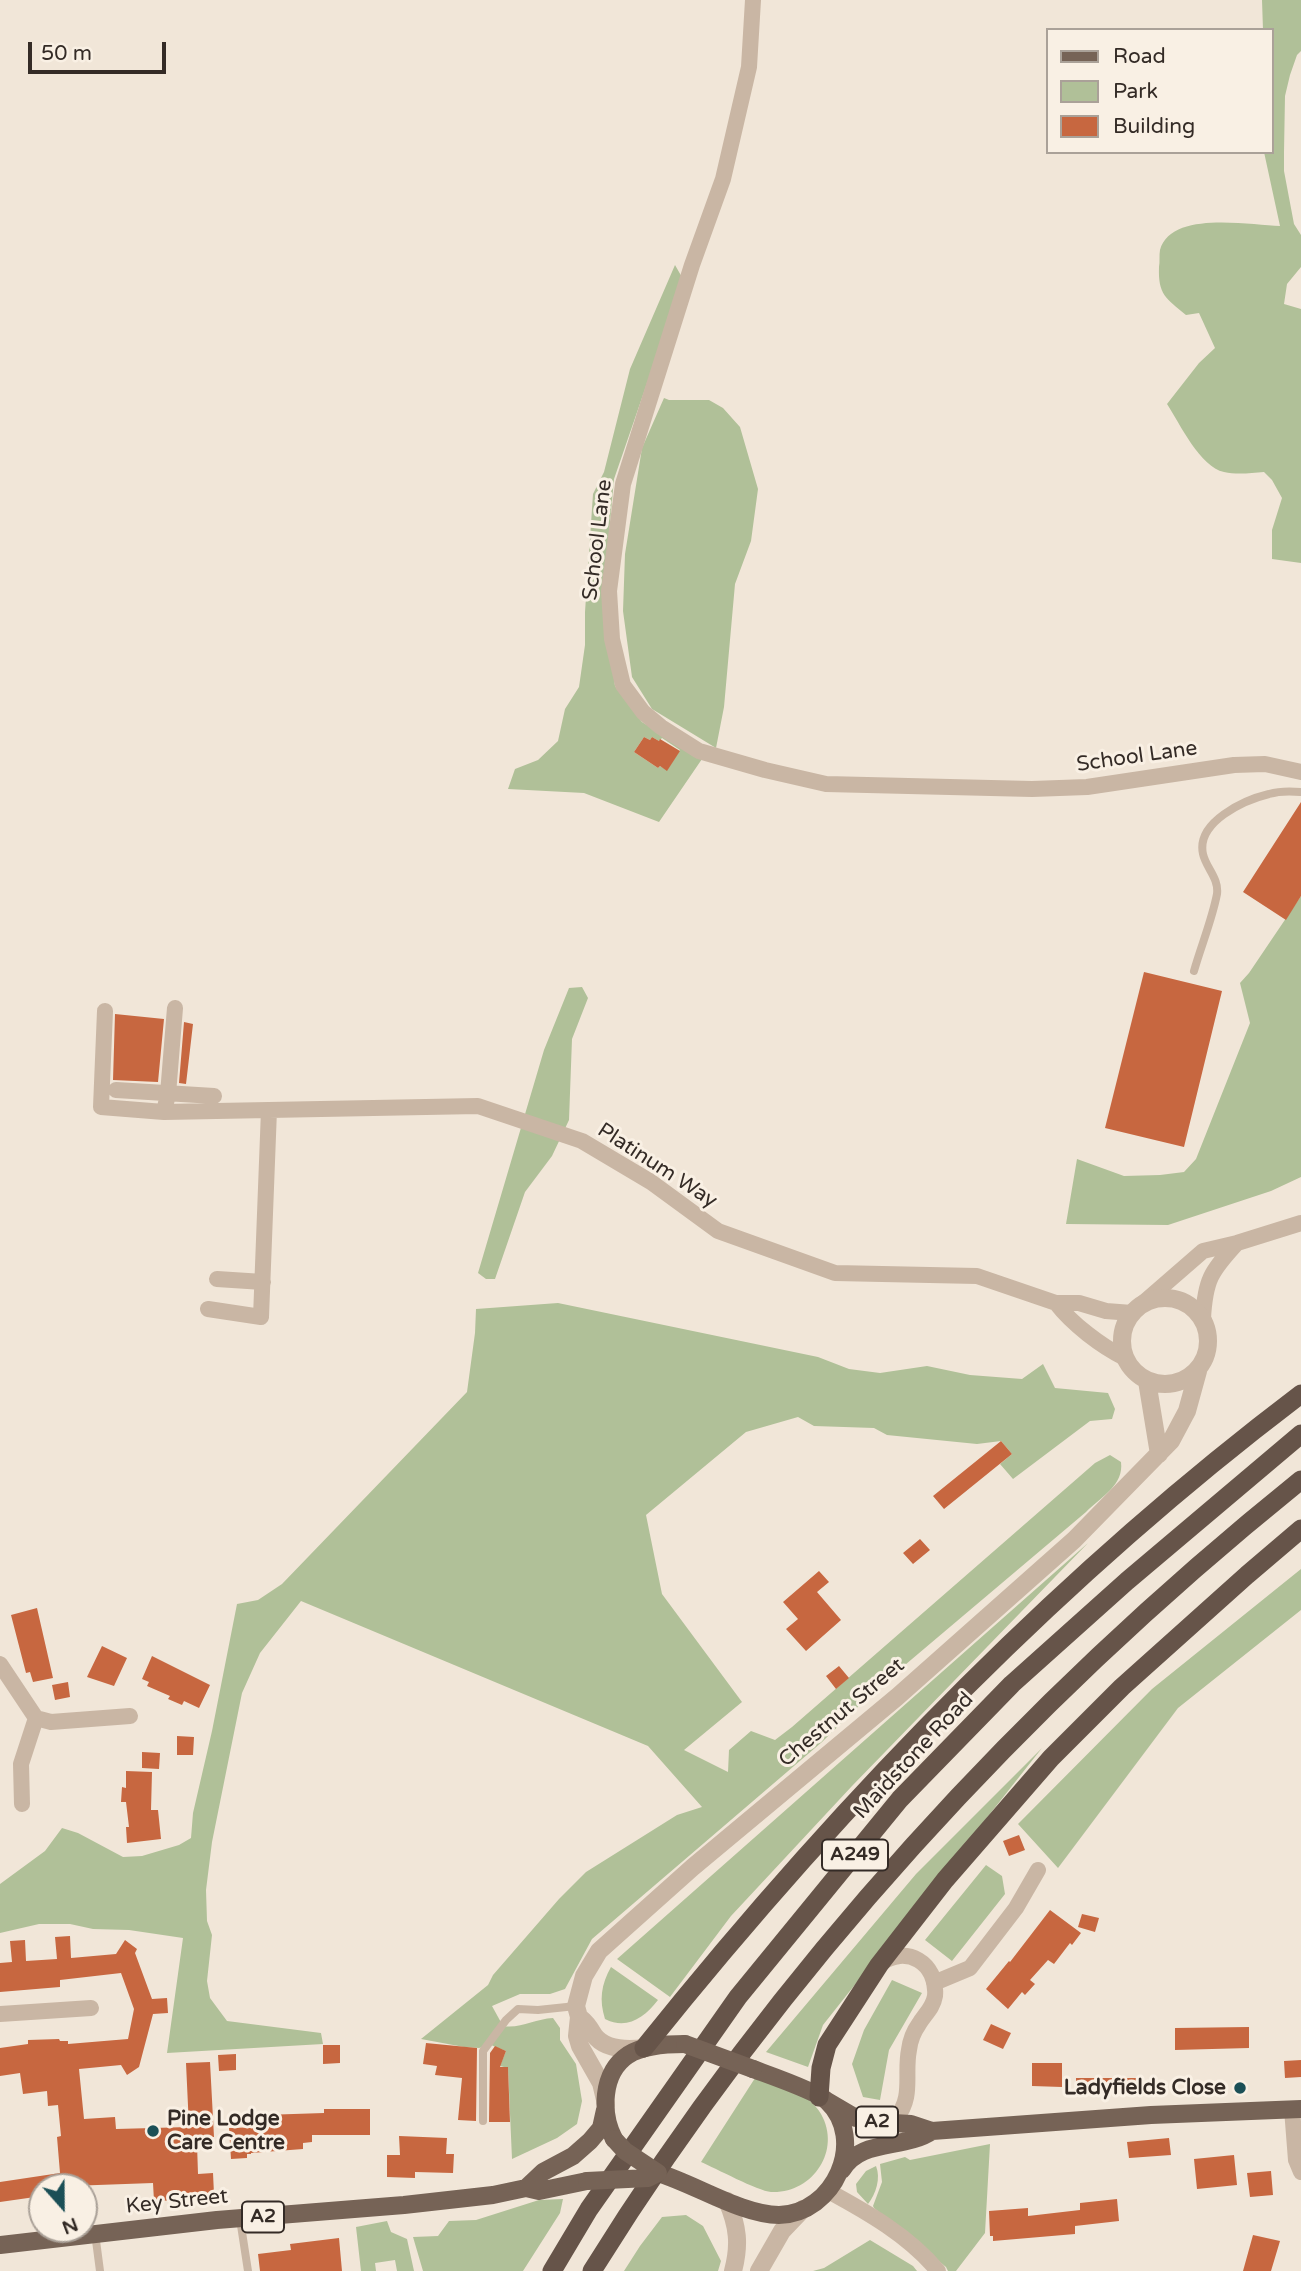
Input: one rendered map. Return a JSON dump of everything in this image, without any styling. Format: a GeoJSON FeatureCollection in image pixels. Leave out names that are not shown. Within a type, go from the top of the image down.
{"type":"FeatureCollection","features":[{"type":"Feature","properties":{"kind":"highway","name":"A249"},"geometry":{"type":"LineString","coordinates":[[637,2051],[778,1887],[903,1752],[1026,1628],[1197,1476],[1301,1394]]}},
{"type":"Feature","properties":{"kind":"highway","name":"Maidstone Road"},"geometry":{"type":"LineString","coordinates":[[552,2271],[589,2209],[738,1997],[900,1799],[1012,1684],[1126,1581],[1301,1434]]}},
{"type":"Feature","properties":{"kind":"highway","name":"A249"},"geometry":{"type":"LineString","coordinates":[[592,2271],[704,2102],[822,1951],[953,1801],[1115,1642],[1301,1480]]}},
{"type":"Feature","properties":{"kind":"highway"},"geometry":{"type":"LineString","coordinates":[[823,2099],[821,2068],[827,2045],[879,1965],[945,1880],[1051,1758],[1122,1687],[1301,1529]]}},
{"type":"Feature","properties":{"kind":"main road"},"geometry":{"type":"LineString","coordinates":[[673,2043],[685,2044],[823,2099],[839,2118],[844,2131],[845,2152],[838,2176],[828,2191],[803,2209],[788,2214],[773,2214],[727,2201],[666,2176],[625,2151],[614,2139],[605,2107],[608,2086],[614,2071],[620,2062],[637,2051],[673,2043]]}},
{"type":"Feature","properties":{"kind":"main road","name":"A2"},"geometry":{"type":"LineString","coordinates":[[823,2099],[852,2117],[875,2122],[911,2124],[932,2132],[1151,2115],[1296,2109]]}},
{"type":"Feature","properties":{"kind":"main road","name":"Key Street"},"geometry":{"type":"LineString","coordinates":[[526,2188],[543,2172],[573,2156],[590,2141],[601,2128],[605,2107]]}},
{"type":"Feature","properties":{"kind":"main road","name":"A2"},"geometry":{"type":"LineString","coordinates":[[838,2176],[847,2161],[856,2155],[889,2143],[920,2139],[932,2132]]}},
{"type":"Feature","properties":{"kind":"main road","name":"Key Street"},"geometry":{"type":"LineString","coordinates":[[98,2234],[404,2205],[493,2195],[526,2188],[539,2192],[587,2181],[666,2176]]}},
{"type":"Feature","properties":{"kind":"main road","name":"Key Street"},"geometry":{"type":"LineString","coordinates":[[0,2245],[28,2242]]}},
{"type":"Feature","properties":{"kind":"street","name":"School Lane"},"geometry":{"type":"LineString","coordinates":[[753,0],[748,67],[723,179],[692,265],[623,484],[608,591],[612,639],[622,685],[643,712],[699,751],[826,784],[1032,789],[1087,787],[1234,765],[1265,764],[1301,772]]}},
{"type":"Feature","properties":{"kind":"street"},"geometry":{"type":"LineString","coordinates":[[164,1112],[175,1008]]}},
{"type":"Feature","properties":{"kind":"street","name":"Platinum Way"},"geometry":{"type":"LineString","coordinates":[[105,1011],[101,1107],[164,1112],[478,1106],[582,1141],[651,1182],[718,1231],[835,1273],[977,1276],[1056,1303],[1079,1303],[1106,1311],[1137,1309]]}},
{"type":"Feature","properties":{"kind":"street"},"geometry":{"type":"LineString","coordinates":[[116,1090],[214,1096]]}},
{"type":"Feature","properties":{"kind":"street"},"geometry":{"type":"LineString","coordinates":[[208,1309],[261,1317],[270,1110]]}},
{"type":"Feature","properties":{"kind":"street"},"geometry":{"type":"LineString","coordinates":[[1137,1309],[1155,1299],[1169,1298],[1194,1308],[1203,1319],[1209,1346],[1198,1371],[1187,1379],[1160,1385],[1147,1381],[1130,1367],[1122,1346],[1125,1323],[1137,1309],[1203,1251],[1301,1223]]}},
{"type":"Feature","properties":{"kind":"street"},"geometry":{"type":"LineString","coordinates":[[1203,1319],[1204,1295],[1214,1267],[1237,1243]]}},
{"type":"Feature","properties":{"kind":"street"},"geometry":{"type":"LineString","coordinates":[[217,1279],[263,1282]]}},
{"type":"Feature","properties":{"kind":"street","name":"Platinum Way"},"geometry":{"type":"LineString","coordinates":[[1056,1303],[1065,1314],[1109,1350],[1125,1358]]}},
{"type":"Feature","properties":{"kind":"street","name":"Chestnut Street"},"geometry":{"type":"LineString","coordinates":[[605,2107],[599,2080],[578,2041],[578,2011],[584,1976],[600,1951],[694,1867],[918,1678],[1074,1539],[1171,1441],[1187,1411],[1198,1371]]}},
{"type":"Feature","properties":{"kind":"street"},"geometry":{"type":"LineString","coordinates":[[1147,1381],[1158,1454]]}},
{"type":"Feature","properties":{"kind":"street"},"geometry":{"type":"LineString","coordinates":[[0,1664],[36,1718],[51,1722],[130,1716]]}},
{"type":"Feature","properties":{"kind":"street"},"geometry":{"type":"LineString","coordinates":[[22,1804],[22,1764],[36,1718]]}},
{"type":"Feature","properties":{"kind":"street"},"geometry":{"type":"LineString","coordinates":[[934,1983],[970,1968],[1016,1908],[1038,1870]]}},
{"type":"Feature","properties":{"kind":"street"},"geometry":{"type":"LineString","coordinates":[[875,2122],[895,2118],[904,2105],[908,2091],[909,2048],[918,2024],[933,2004],[934,1983],[928,1968],[914,1958],[892,1956],[879,1965]]}},
{"type":"Feature","properties":{"kind":"street"},"geometry":{"type":"LineString","coordinates":[[0,2014],[91,2008]]}},
{"type":"Feature","properties":{"kind":"street"},"geometry":{"type":"LineString","coordinates":[[578,2011],[596,2038],[603,2043],[637,2051]]}},
{"type":"Feature","properties":{"kind":"street"},"geometry":{"type":"LineString","coordinates":[[1296,2109],[1296,2160],[1301,2172]]}},
{"type":"Feature","properties":{"kind":"street"},"geometry":{"type":"LineString","coordinates":[[828,2191],[867,2212],[938,2271]]}},
{"type":"Feature","properties":{"kind":"street"},"geometry":{"type":"LineString","coordinates":[[727,2201],[735,2219],[738,2236],[739,2251],[733,2271]]}},
{"type":"Feature","properties":{"kind":"street"},"geometry":{"type":"LineString","coordinates":[[759,2271],[782,2231],[803,2209]]}},
{"type":"Feature","properties":{"kind":"lane"},"geometry":{"type":"LineString","coordinates":[[1194,971],[1217,891],[1214,874],[1203,854],[1204,837],[1214,821],[1249,800],[1270,793],[1301,792]]}},
{"type":"Feature","properties":{"kind":"lane"},"geometry":{"type":"LineString","coordinates":[[483,2121],[484,2051],[506,2020],[518,2009],[578,2011]]}},
{"type":"Feature","properties":{"kind":"lane"},"geometry":{"type":"LineString","coordinates":[[240,2219],[248,2271]]}},
{"type":"Feature","properties":{"kind":"lane"},"geometry":{"type":"LineString","coordinates":[[96,2243],[100,2271]]}},
{"type":"Feature","properties":{"kind":"green space"},"geometry":{"type":"Polygon","coordinates":[[[1262,0],[1301,0],[1301,51],[1297,55],[1285,96],[1284,171],[1294,224],[1301,235],[1301,267],[1287,284],[1284,304],[1301,309],[1301,563],[1272,559],[1272,530],[1282,498],[1272,480],[1264,472],[1244,474],[1215,468],[1191,444],[1167,404],[1199,363],[1215,348],[1199,313],[1186,315],[1168,300],[1162,290],[1159,276],[1160,250],[1167,237],[1179,229],[1212,223],[1280,226],[1264,154],[1273,154],[1273,28],[1263,28],[1262,0]]]}},
{"type":"Feature","properties":{"kind":"green space"},"geometry":{"type":"Polygon","coordinates":[[[675,265],[683,279],[614,479],[604,590],[615,686],[642,722],[702,759],[659,822],[584,793],[508,789],[515,769],[538,760],[558,741],[565,709],[579,687],[585,645],[593,494],[604,472],[630,369],[675,265]],[[644,737],[634,752],[658,768],[660,766],[667,770],[680,750],[662,738],[659,741],[652,737],[650,740],[644,737]]]}},
{"type":"Feature","properties":{"kind":"green space"},"geometry":{"type":"Polygon","coordinates":[[[664,398],[709,400],[723,408],[740,427],[758,489],[751,541],[735,584],[724,707],[716,748],[652,709],[632,677],[623,611],[625,554],[642,448],[664,398]]]}},
{"type":"Feature","properties":{"kind":"green space"},"geometry":{"type":"Polygon","coordinates":[[[1301,896],[1301,1177],[1271,1191],[1168,1225],[1066,1224],[1077,1159],[1124,1176],[1184,1172],[1196,1159],[1250,1023],[1240,983],[1301,896]]]}},
{"type":"Feature","properties":{"kind":"green space"},"geometry":{"type":"Polygon","coordinates":[[[582,987],[588,998],[572,1039],[569,1120],[552,1156],[525,1192],[495,1279],[486,1279],[478,1273],[544,1050],[569,988],[582,987]]]}},
{"type":"Feature","properties":{"kind":"green space"},"geometry":{"type":"Polygon","coordinates":[[[558,1303],[818,1357],[849,1369],[880,1373],[927,1366],[970,1375],[1022,1379],[1043,1364],[1055,1388],[1108,1393],[1115,1409],[1112,1419],[1090,1421],[1013,1479],[1000,1464],[1012,1454],[1001,1441],[977,1444],[887,1435],[874,1428],[814,1426],[798,1417],[746,1432],[646,1515],[662,1594],[742,1702],[684,1750],[728,1772],[729,1750],[751,1731],[775,1740],[792,1727],[1095,1463],[1110,1455],[1121,1462],[1121,1470],[1111,1490],[873,1692],[822,1742],[592,1939],[565,1989],[550,1994],[520,1994],[492,2006],[503,2026],[553,2018],[560,2028],[560,2040],[576,2064],[582,2101],[577,2124],[557,2138],[512,2159],[508,2068],[500,2066],[506,2051],[491,2045],[479,2048],[464,2047],[421,2039],[488,1985],[493,1975],[586,1872],[677,1815],[702,1807],[648,1746],[301,1601],[260,1653],[242,1693],[212,1842],[206,1890],[207,1921],[212,1935],[207,1981],[210,1998],[227,2021],[321,2033],[323,2044],[167,2053],[183,1938],[129,1930],[93,1929],[70,1924],[39,1924],[0,1933],[0,1884],[45,1851],[62,1828],[78,1833],[123,1857],[142,1856],[179,1845],[191,1838],[193,1813],[237,1604],[258,1600],[282,1584],[467,1392],[476,1309],[558,1303]]]}},
{"type":"Feature","properties":{"kind":"green space"},"geometry":{"type":"Polygon","coordinates":[[[1088,1543],[852,1786],[731,1916],[670,1997],[617,1959],[1088,1543]]]}},
{"type":"Feature","properties":{"kind":"green space"},"geometry":{"type":"Polygon","coordinates":[[[1301,1569],[1301,1610],[1178,1708],[1058,1868],[1018,1824],[1152,1689],[1301,1569]]]}},
{"type":"Feature","properties":{"kind":"green space"},"geometry":{"type":"Polygon","coordinates":[[[1042,1748],[823,2025],[808,2067],[766,2052],[916,1874],[1042,1748]]]}},
{"type":"Feature","properties":{"kind":"green space"},"geometry":{"type":"Polygon","coordinates":[[[986,1865],[1002,1876],[1005,1894],[952,1961],[925,1940],[986,1865]]]}},
{"type":"Feature","properties":{"kind":"green space"},"geometry":{"type":"Polygon","coordinates":[[[611,1967],[658,2000],[641,2017],[628,2023],[605,2019],[602,1993],[611,1967]]]}},
{"type":"Feature","properties":{"kind":"green space"},"geometry":{"type":"Polygon","coordinates":[[[892,1980],[922,1993],[889,2050],[880,2100],[863,2097],[852,2064],[864,2030],[892,1980]]]}},
{"type":"Feature","properties":{"kind":"green space"},"geometry":{"type":"Polygon","coordinates":[[[757,2075],[809,2100],[816,2106],[827,2128],[828,2142],[819,2168],[799,2186],[786,2191],[765,2191],[701,2162],[757,2075]]]}},
{"type":"Feature","properties":{"kind":"green space"},"geometry":{"type":"Polygon","coordinates":[[[990,2144],[985,2233],[956,2271],[948,2271],[874,2208],[882,2182],[880,2164],[905,2157],[910,2160],[990,2144]]]}},
{"type":"Feature","properties":{"kind":"green space"},"geometry":{"type":"Polygon","coordinates":[[[876,2166],[877,2186],[868,2204],[857,2192],[856,2184],[866,2171],[876,2166]]]}},
{"type":"Feature","properties":{"kind":"green space"},"geometry":{"type":"Polygon","coordinates":[[[563,2199],[560,2213],[523,2271],[423,2271],[413,2237],[438,2236],[449,2221],[476,2220],[539,2200],[563,2199]]]}},
{"type":"Feature","properties":{"kind":"green space"},"geometry":{"type":"Polygon","coordinates":[[[686,2215],[703,2226],[721,2261],[718,2271],[624,2271],[662,2217],[686,2215]]]}},
{"type":"Feature","properties":{"kind":"green space"},"geometry":{"type":"Polygon","coordinates":[[[387,2221],[391,2232],[407,2239],[414,2271],[397,2271],[395,2260],[375,2263],[376,2271],[361,2271],[356,2227],[387,2221]]]}},
{"type":"Feature","properties":{"kind":"green space"},"geometry":{"type":"Polygon","coordinates":[[[870,2240],[917,2271],[813,2271],[824,2268],[870,2240]]]}},
{"type":"Feature","properties":{"kind":"building"},"geometry":{"type":"Polygon","coordinates":[[[644,737],[650,740],[652,737],[659,741],[660,739],[680,751],[667,771],[634,752],[644,737]]]}},
{"type":"Feature","properties":{"kind":"building"},"geometry":{"type":"Polygon","coordinates":[[[1301,802],[1301,896],[1286,920],[1243,892],[1301,802]]]}},
{"type":"Feature","properties":{"kind":"building"},"geometry":{"type":"Polygon","coordinates":[[[1144,972],[1222,991],[1184,1147],[1105,1128],[1144,972]]]}},
{"type":"Feature","properties":{"kind":"building"},"geometry":{"type":"Polygon","coordinates":[[[115,1014],[164,1019],[158,1082],[113,1080],[115,1014]]]}},
{"type":"Feature","properties":{"kind":"building"},"geometry":{"type":"Polygon","coordinates":[[[184,1022],[193,1024],[186,1084],[179,1083],[184,1022]]]}},
{"type":"Feature","properties":{"kind":"building"},"geometry":{"type":"Polygon","coordinates":[[[1001,1441],[1012,1454],[944,1509],[933,1496],[1001,1441]]]}},
{"type":"Feature","properties":{"kind":"building"},"geometry":{"type":"Polygon","coordinates":[[[920,1539],[930,1550],[913,1564],[903,1553],[920,1539]]]}},
{"type":"Feature","properties":{"kind":"building"},"geometry":{"type":"Polygon","coordinates":[[[819,1571],[829,1582],[817,1592],[841,1620],[806,1651],[786,1629],[798,1619],[783,1602],[819,1571]]]}},
{"type":"Feature","properties":{"kind":"building"},"geometry":{"type":"Polygon","coordinates":[[[37,1608],[53,1678],[33,1682],[30,1672],[26,1673],[11,1615],[37,1608]]]}},
{"type":"Feature","properties":{"kind":"building"},"geometry":{"type":"Polygon","coordinates":[[[102,1646],[127,1658],[114,1686],[87,1677],[102,1646]]]}},
{"type":"Feature","properties":{"kind":"building"},"geometry":{"type":"Polygon","coordinates":[[[152,1656],[210,1685],[199,1708],[184,1701],[182,1705],[168,1699],[170,1696],[147,1686],[149,1682],[142,1679],[152,1656]]]}},
{"type":"Feature","properties":{"kind":"building"},"geometry":{"type":"Polygon","coordinates":[[[839,1666],[849,1678],[836,1689],[826,1676],[839,1666]]]}},
{"type":"Feature","properties":{"kind":"building"},"geometry":{"type":"Polygon","coordinates":[[[68,1682],[70,1697],[55,1700],[52,1685],[68,1682]]]}},
{"type":"Feature","properties":{"kind":"building"},"geometry":{"type":"Polygon","coordinates":[[[177,1736],[194,1737],[193,1755],[177,1755],[177,1736]]]}},
{"type":"Feature","properties":{"kind":"building"},"geometry":{"type":"Polygon","coordinates":[[[142,1752],[160,1753],[159,1769],[142,1768],[142,1752]]]}},
{"type":"Feature","properties":{"kind":"building"},"geometry":{"type":"Polygon","coordinates":[[[126,1771],[152,1772],[151,1810],[158,1810],[161,1839],[127,1843],[126,1827],[129,1827],[126,1802],[121,1802],[122,1787],[126,1788],[126,1771]]]}},
{"type":"Feature","properties":{"kind":"building"},"geometry":{"type":"Polygon","coordinates":[[[1019,1835],[1025,1850],[1009,1856],[1003,1841],[1019,1835]]]}},
{"type":"Feature","properties":{"kind":"building"},"geometry":{"type":"Polygon","coordinates":[[[1050,1910],[1081,1933],[1054,1964],[1048,1960],[1030,1980],[1035,1984],[1025,1995],[1022,1992],[1008,2009],[986,1989],[1050,1910]]]}},
{"type":"Feature","properties":{"kind":"building"},"geometry":{"type":"Polygon","coordinates":[[[1082,1914],[1099,1918],[1095,1932],[1078,1927],[1082,1914]]]}},
{"type":"Feature","properties":{"kind":"building"},"geometry":{"type":"Polygon","coordinates":[[[70,1936],[71,1958],[116,1954],[125,1940],[137,1949],[135,1953],[152,1999],[167,1998],[168,2013],[153,2014],[139,2067],[127,2075],[121,2065],[79,2069],[84,2119],[115,2117],[116,2129],[189,2127],[186,2063],[210,2062],[214,2137],[202,2137],[202,2144],[197,2144],[198,2174],[213,2173],[214,2194],[210,2195],[210,2199],[154,2201],[153,2183],[98,2185],[98,2173],[60,2173],[58,2105],[48,2106],[47,2091],[23,2094],[20,2073],[0,2076],[0,2048],[28,2044],[28,2040],[59,2039],[68,2041],[68,2044],[128,2039],[134,2009],[121,1973],[60,1980],[60,1987],[0,1992],[0,1963],[12,1962],[10,1941],[25,1940],[26,1961],[57,1959],[55,1937],[70,1936]]]}},
{"type":"Feature","properties":{"kind":"building"},"geometry":{"type":"Polygon","coordinates":[[[991,2024],[1011,2033],[1003,2049],[983,2040],[991,2024]]]}},
{"type":"Feature","properties":{"kind":"building"},"geometry":{"type":"Polygon","coordinates":[[[1249,2027],[1249,2048],[1175,2050],[1175,2028],[1249,2027]]]}},
{"type":"Feature","properties":{"kind":"building"},"geometry":{"type":"Polygon","coordinates":[[[426,2043],[477,2048],[476,2121],[458,2120],[462,2078],[435,2075],[437,2066],[423,2064],[426,2043]]]}},
{"type":"Feature","properties":{"kind":"building"},"geometry":{"type":"Polygon","coordinates":[[[323,2045],[340,2045],[340,2063],[323,2064],[323,2045]]]}},
{"type":"Feature","properties":{"kind":"building"},"geometry":{"type":"Polygon","coordinates":[[[495,2046],[506,2051],[500,2067],[508,2067],[510,2122],[489,2122],[490,2053],[495,2046]]]}},
{"type":"Feature","properties":{"kind":"building"},"geometry":{"type":"Polygon","coordinates":[[[236,2054],[236,2070],[219,2071],[218,2055],[236,2054]]]}},
{"type":"Feature","properties":{"kind":"building"},"geometry":{"type":"Polygon","coordinates":[[[1301,2060],[1301,2077],[1285,2078],[1284,2061],[1301,2060]]]}},
{"type":"Feature","properties":{"kind":"building"},"geometry":{"type":"Polygon","coordinates":[[[1032,2063],[1062,2063],[1062,2087],[1032,2086],[1032,2063]]]}},
{"type":"Feature","properties":{"kind":"building"},"geometry":{"type":"Polygon","coordinates":[[[1076,2078],[1112,2078],[1112,2093],[1076,2093],[1076,2078]]]}},
{"type":"Feature","properties":{"kind":"building"},"geometry":{"type":"Polygon","coordinates":[[[1123,2078],[1142,2078],[1141,2092],[1122,2092],[1123,2078]]]}},
{"type":"Feature","properties":{"kind":"building"},"geometry":{"type":"Polygon","coordinates":[[[324,2109],[370,2109],[370,2135],[312,2135],[312,2142],[303,2143],[303,2149],[251,2153],[247,2154],[247,2158],[231,2159],[229,2128],[263,2127],[263,2115],[324,2113],[324,2109]]]}},
{"type":"Feature","properties":{"kind":"building"},"geometry":{"type":"Polygon","coordinates":[[[399,2136],[447,2138],[446,2154],[454,2154],[453,2173],[415,2172],[415,2178],[387,2177],[387,2155],[400,2155],[399,2136]]]}},
{"type":"Feature","properties":{"kind":"building"},"geometry":{"type":"Polygon","coordinates":[[[1169,2138],[1171,2155],[1129,2158],[1127,2142],[1169,2138]]]}},
{"type":"Feature","properties":{"kind":"building"},"geometry":{"type":"Polygon","coordinates":[[[1234,2155],[1237,2185],[1197,2189],[1194,2159],[1234,2155]]]}},
{"type":"Feature","properties":{"kind":"building"},"geometry":{"type":"Polygon","coordinates":[[[1271,2171],[1273,2195],[1250,2197],[1247,2173],[1271,2171]]]}},
{"type":"Feature","properties":{"kind":"building"},"geometry":{"type":"Polygon","coordinates":[[[28,2178],[28,2198],[0,2202],[0,2182],[28,2178]]]}},
{"type":"Feature","properties":{"kind":"building"},"geometry":{"type":"Polygon","coordinates":[[[1117,2199],[1119,2221],[1075,2226],[1075,2234],[993,2241],[993,2236],[990,2236],[989,2211],[1028,2208],[1028,2216],[1080,2210],[1080,2203],[1117,2199]]]}},
{"type":"Feature","properties":{"kind":"building"},"geometry":{"type":"Polygon","coordinates":[[[1253,2235],[1280,2241],[1271,2271],[1243,2271],[1253,2235]]]}},
{"type":"Feature","properties":{"kind":"building"},"geometry":{"type":"Polygon","coordinates":[[[339,2238],[342,2271],[260,2271],[258,2254],[291,2250],[290,2244],[339,2238]]]}},
{"type":"Feature","properties":{"kind":"place","name":"Ladyfields Close"},"geometry":{"type":"Point","coordinates":[1240,2088]}},
{"type":"Feature","properties":{"kind":"place","name":"Pine Lodge Care Centre"},"geometry":{"type":"Point","coordinates":[153,2131]}}]}
